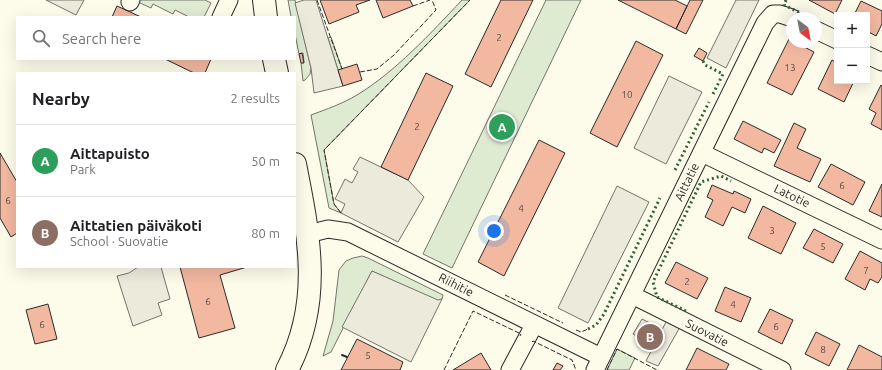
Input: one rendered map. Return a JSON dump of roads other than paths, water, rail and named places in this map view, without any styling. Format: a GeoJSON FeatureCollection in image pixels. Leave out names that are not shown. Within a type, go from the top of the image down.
{"type":"FeatureCollection","features":[{"type":"Feature","properties":{"kind":"main road"},"geometry":{"type":"LineString","coordinates":[[264,0],[266,16]]}},
{"type":"Feature","properties":{"kind":"main road"},"geometry":{"type":"LineString","coordinates":[[274,60],[277,72]]}},
{"type":"Feature","properties":{"kind":"main road"},"geometry":{"type":"LineString","coordinates":[[287,370],[296,353],[308,308],[311,274],[308,234],[296,169]]}},
{"type":"Feature","properties":{"kind":"street"},"geometry":{"type":"LineString","coordinates":[[221,16],[229,0]]}},
{"type":"Feature","properties":{"kind":"street","name":"Aittatie"},"geometry":{"type":"LineString","coordinates":[[598,364],[765,23],[774,14],[786,16]]}},
{"type":"Feature","properties":{"kind":"street"},"geometry":{"type":"LineString","coordinates":[[822,33],[834,39]]}},
{"type":"Feature","properties":{"kind":"street"},"geometry":{"type":"LineString","coordinates":[[870,56],[882,62]]}},
{"type":"Feature","properties":{"kind":"street","name":"Latotie"},"geometry":{"type":"LineString","coordinates":[[702,153],[882,240]]}},
{"type":"Feature","properties":{"kind":"street","name":"Riihitie"},"geometry":{"type":"LineString","coordinates":[[308,234],[328,228],[348,232],[534,325],[598,364]]}},
{"type":"Feature","properties":{"kind":"street","name":"Suovatie"},"geometry":{"type":"LineString","coordinates":[[632,296],[782,370]]}},
{"type":"Feature","properties":{"kind":"street"},"geometry":{"type":"LineString","coordinates":[[510,370],[534,325]]}},
{"type":"Feature","properties":{"kind":"place","name":"Aittapuisto"},"geometry":{"type":"Point","coordinates":[502,127]}},
{"type":"Feature","properties":{"kind":"place","name":"Aittatien päiväkoti"},"geometry":{"type":"Point","coordinates":[650,337]}}]}
